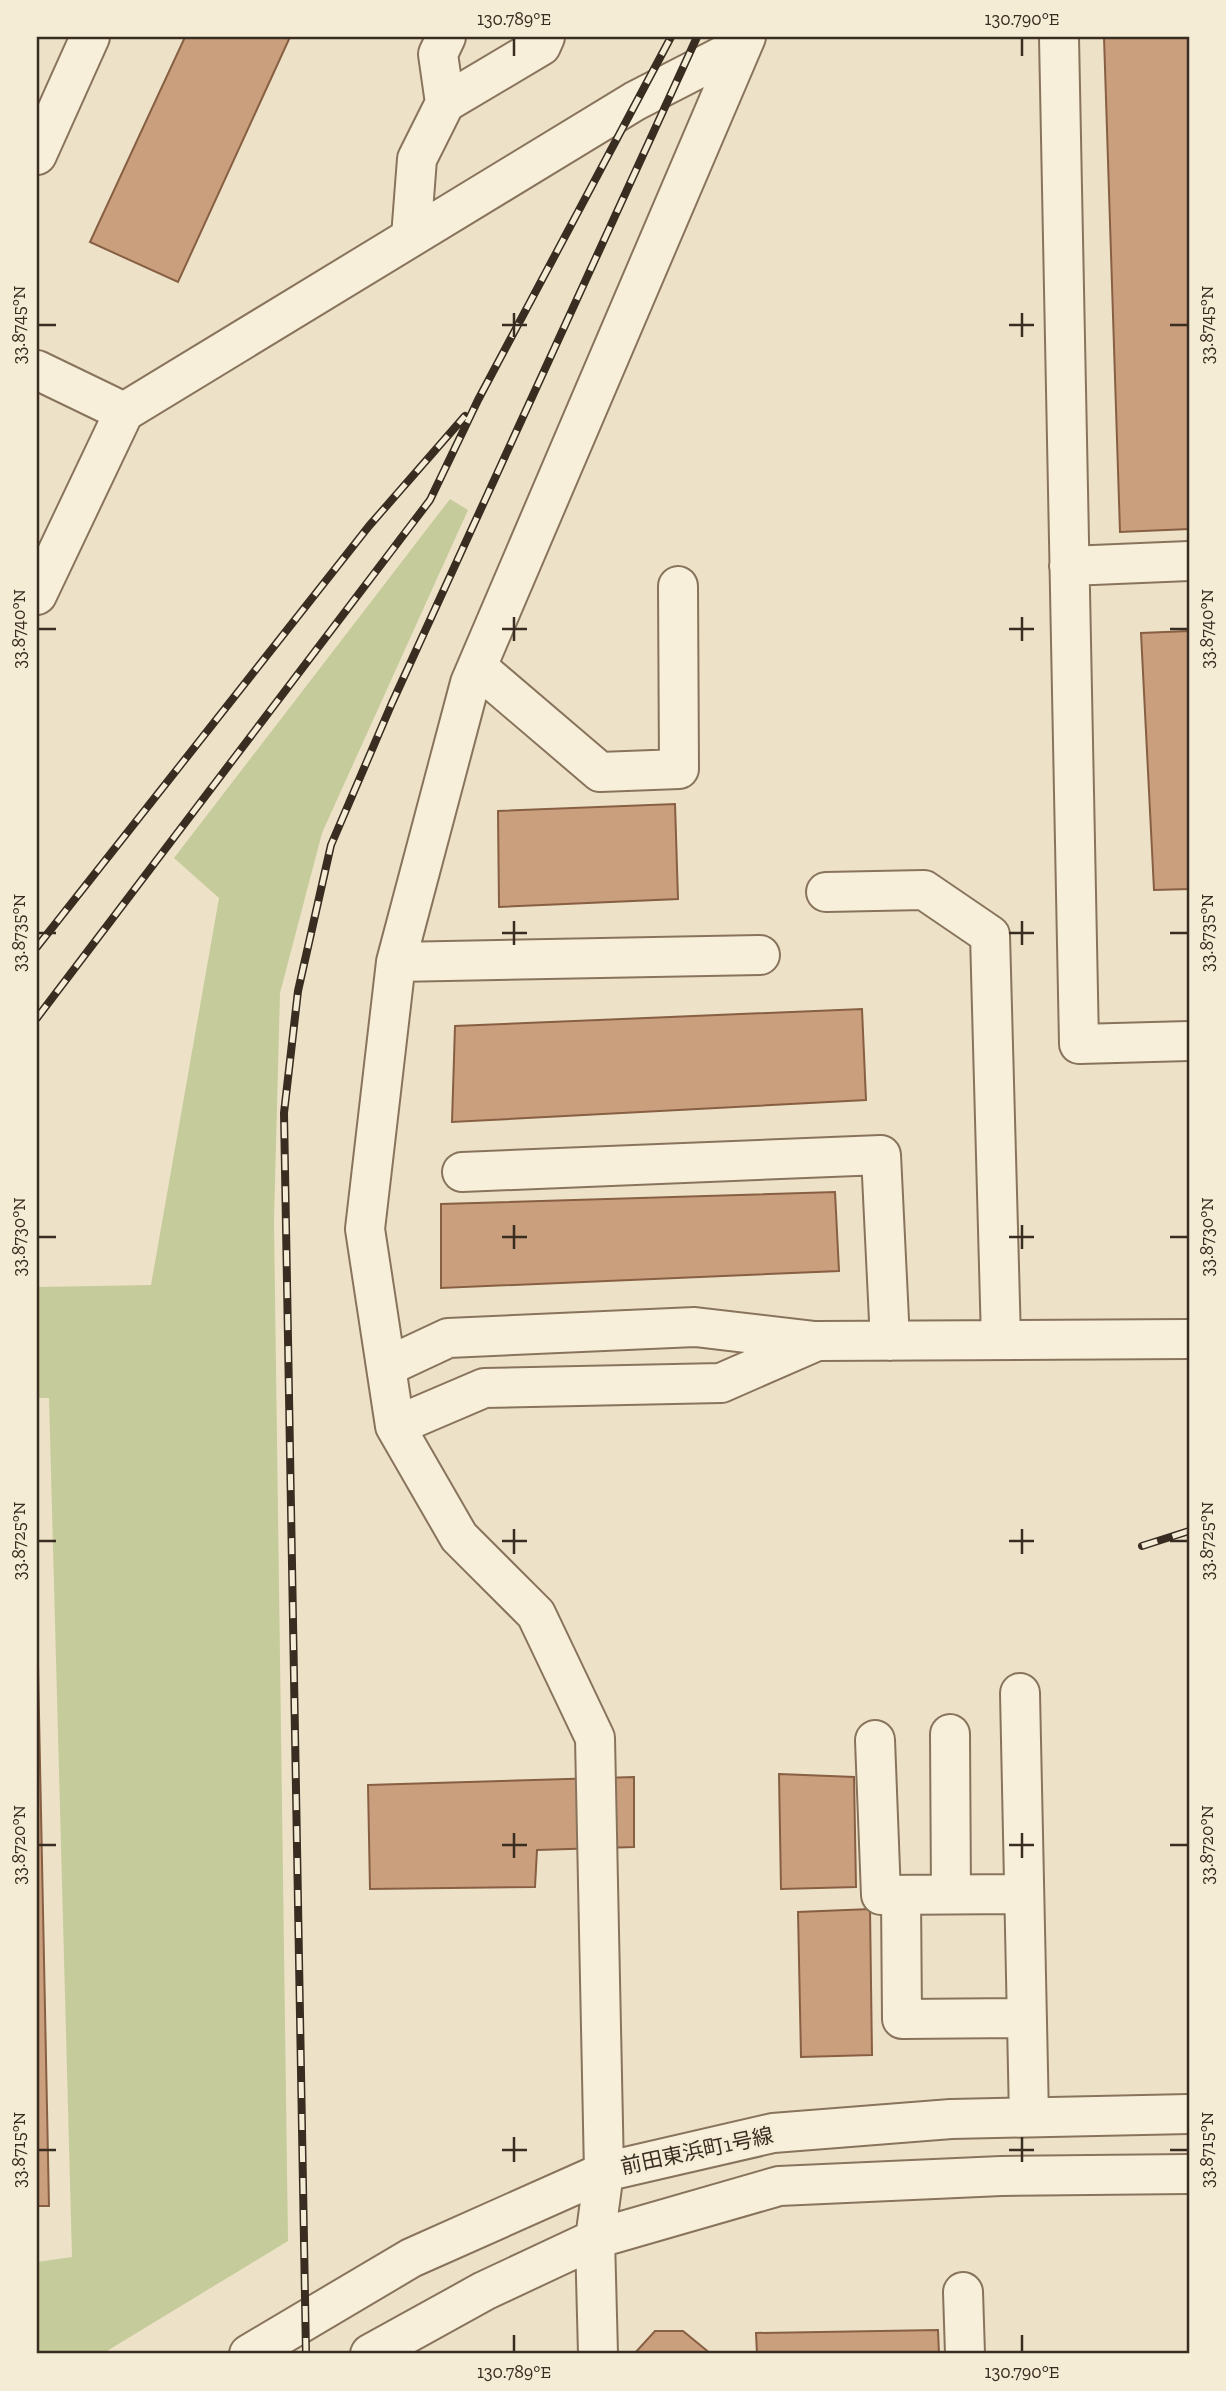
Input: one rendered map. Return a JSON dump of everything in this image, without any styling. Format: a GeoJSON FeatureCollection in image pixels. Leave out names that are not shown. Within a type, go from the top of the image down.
{"type":"FeatureCollection","features":[{"type":"Feature","properties":{"kind":"street"},"geometry":{"type":"LineString","coordinates":[[37,155],[90,37]]}},
{"type":"Feature","properties":{"kind":"street"},"geometry":{"type":"LineString","coordinates":[[445,103],[438,54],[446,37]]}},
{"type":"Feature","properties":{"kind":"street"},"geometry":{"type":"LineString","coordinates":[[411,237],[417,159],[445,103],[541,46],[545,37]]}},
{"type":"Feature","properties":{"kind":"street"},"geometry":{"type":"LineString","coordinates":[[1059,37],[1079,1044],[1189,1041]]}},
{"type":"Feature","properties":{"kind":"street"},"geometry":{"type":"LineString","coordinates":[[37,596],[124,412],[635,101],[744,42]]}},
{"type":"Feature","properties":{"kind":"street"},"geometry":{"type":"LineString","coordinates":[[598,2354],[595,2239],[604,2172],[594,1738],[536,1614],[458,1536],[395,1426],[365,1229],[396,962],[477,667],[744,42]]}},
{"type":"Feature","properties":{"kind":"street"},"geometry":{"type":"LineString","coordinates":[[37,370],[124,412]]}},
{"type":"Feature","properties":{"kind":"street"},"geometry":{"type":"LineString","coordinates":[[1069,566],[1189,561]]}},
{"type":"Feature","properties":{"kind":"street"},"geometry":{"type":"LineString","coordinates":[[477,667],[600,772],[679,769],[678,586]]}},
{"type":"Feature","properties":{"kind":"street"},"geometry":{"type":"LineString","coordinates":[[826,892],[924,890],[990,935],[1001,1340]]}},
{"type":"Feature","properties":{"kind":"street"},"geometry":{"type":"LineString","coordinates":[[396,962],[760,955]]}},
{"type":"Feature","properties":{"kind":"street"},"geometry":{"type":"LineString","coordinates":[[462,1172],[881,1154],[890,1341]]}},
{"type":"Feature","properties":{"kind":"street"},"geometry":{"type":"LineString","coordinates":[[386,1367],[448,1338],[695,1327],[817,1341],[1189,1339]]}},
{"type":"Feature","properties":{"kind":"street"},"geometry":{"type":"LineString","coordinates":[[395,1426],[484,1388],[721,1383],[817,1341]]}},
{"type":"Feature","properties":{"kind":"street"},"geometry":{"type":"LineString","coordinates":[[1020,1693],[1029,2117]]}},
{"type":"Feature","properties":{"kind":"street"},"geometry":{"type":"LineString","coordinates":[[950,1734],[951,1894]]}},
{"type":"Feature","properties":{"kind":"street"},"geometry":{"type":"LineString","coordinates":[[875,1740],[881,1895],[1024,1894]]}},
{"type":"Feature","properties":{"kind":"street"},"geometry":{"type":"LineString","coordinates":[[901,1895],[902,2020],[1027,2018]]}},
{"type":"Feature","properties":{"kind":"street","name":"前田東浜町1号線"},"geometry":{"type":"LineString","coordinates":[[249,2354],[411,2259],[604,2172],[773,2133],[951,2119],[1189,2114]]}},
{"type":"Feature","properties":{"kind":"street"},"geometry":{"type":"LineString","coordinates":[[370,2354],[484,2291],[595,2239],[779,2186],[1001,2176],[1189,2174]]}},
{"type":"Feature","properties":{"kind":"street"},"geometry":{"type":"LineString","coordinates":[[963,2292],[965,2354]]}},
{"type":"Feature","properties":{"kind":"green space"},"geometry":{"type":"Polygon","coordinates":[[[450,499],[468,510],[322,833],[280,993],[274,1221],[288,2241],[102,2354],[37,2354],[37,2262],[72,2257],[49,1398],[37,1398],[37,1287],[151,1285],[219,898],[174,858],[450,499]]]}},
{"type":"Feature","properties":{"kind":"building"},"geometry":{"type":"Polygon","coordinates":[[[185,37],[290,37],[178,282],[90,242],[185,37]]]}},
{"type":"Feature","properties":{"kind":"building"},"geometry":{"type":"Polygon","coordinates":[[[1104,37],[1189,37],[1189,529],[1120,532],[1104,37]]]}},
{"type":"Feature","properties":{"kind":"building"},"geometry":{"type":"Polygon","coordinates":[[[1189,631],[1189,889],[1154,890],[1141,633],[1189,631]]]}},
{"type":"Feature","properties":{"kind":"building"},"geometry":{"type":"Polygon","coordinates":[[[675,804],[678,899],[499,907],[498,811],[675,804]]]}},
{"type":"Feature","properties":{"kind":"building"},"geometry":{"type":"Polygon","coordinates":[[[862,1009],[866,1100],[452,1122],[455,1026],[862,1009]]]}},
{"type":"Feature","properties":{"kind":"building"},"geometry":{"type":"Polygon","coordinates":[[[835,1192],[839,1271],[441,1288],[441,1204],[835,1192]]]}},
{"type":"Feature","properties":{"kind":"building"},"geometry":{"type":"Polygon","coordinates":[[[37,1616],[49,2206],[37,2206],[37,1616]]]}},
{"type":"Feature","properties":{"kind":"building"},"geometry":{"type":"Polygon","coordinates":[[[779,1774],[854,1777],[856,1887],[781,1889],[779,1774]]]}},
{"type":"Feature","properties":{"kind":"building"},"geometry":{"type":"Polygon","coordinates":[[[634,1777],[634,1847],[537,1850],[535,1887],[370,1889],[368,1785],[634,1777]]]}},
{"type":"Feature","properties":{"kind":"building"},"geometry":{"type":"Polygon","coordinates":[[[870,1909],[872,2055],[801,2057],[798,1912],[870,1909]]]}},
{"type":"Feature","properties":{"kind":"building"},"geometry":{"type":"Polygon","coordinates":[[[938,2330],[939,2354],[757,2354],[756,2333],[938,2330]]]}},
{"type":"Feature","properties":{"kind":"building"},"geometry":{"type":"Polygon","coordinates":[[[655,2331],[683,2331],[711,2354],[634,2354],[655,2331]]]}},
{"type":"Feature","properties":{"kind":"railway"},"geometry":{"type":"LineString","coordinates":[[37,1018],[430,500],[478,400],[671,37]]}},
{"type":"Feature","properties":{"kind":"railway"},"geometry":{"type":"LineString","coordinates":[[306,2354],[284,1113],[298,991],[331,845],[392,703],[697,37]]}},
{"type":"Feature","properties":{"kind":"railway"},"geometry":{"type":"LineString","coordinates":[[37,947],[369,526],[465,416]]}},
{"type":"Feature","properties":{"kind":"railway"},"geometry":{"type":"LineString","coordinates":[[1142,1546],[1189,1531]]}}]}
